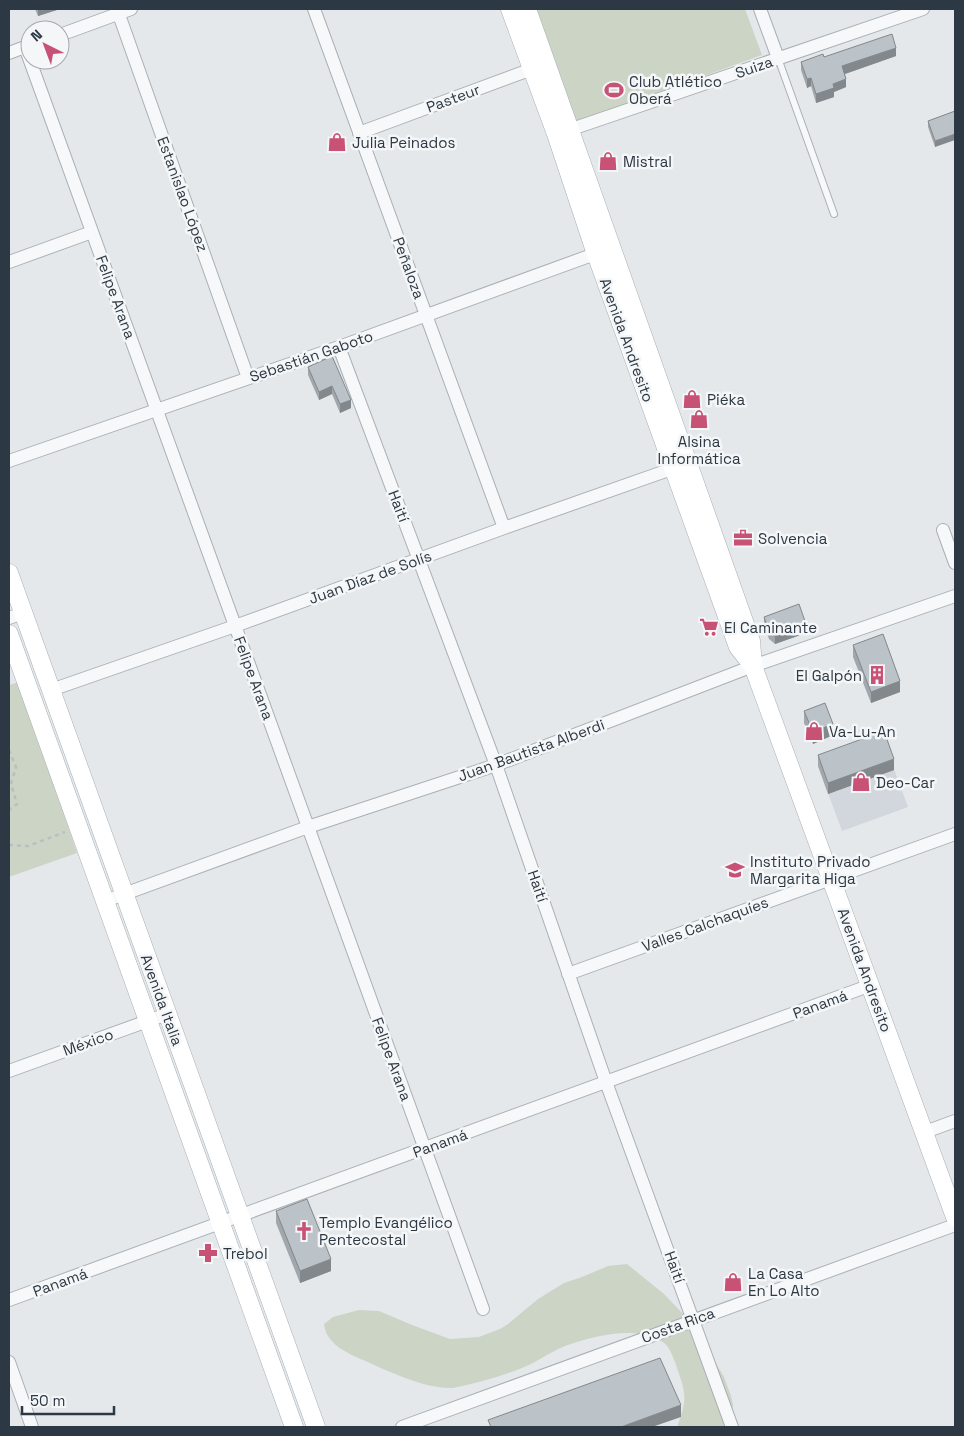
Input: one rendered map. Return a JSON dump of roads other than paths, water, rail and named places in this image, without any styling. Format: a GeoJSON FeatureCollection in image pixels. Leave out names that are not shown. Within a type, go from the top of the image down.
{"type":"FeatureCollection","features":[{"type":"Feature","properties":{"kind":"main road","name":"Avenida Andresito"},"geometry":{"type":"LineString","coordinates":[[510,9],[540,66]]}},
{"type":"Feature","properties":{"kind":"main road","name":"Avenida Andresito"},"geometry":{"type":"LineString","coordinates":[[527,9],[540,66],[681,466],[738,647],[753,666],[955,1217]]}},
{"type":"Feature","properties":{"kind":"main road","name":"Avenida Italia"},"geometry":{"type":"LineString","coordinates":[[9,573],[16,616],[51,690],[314,1423]]}},
{"type":"Feature","properties":{"kind":"main road","name":"Avenida Italia"},"geometry":{"type":"LineString","coordinates":[[9,634],[221,1223],[291,1426]]}},
{"type":"Feature","properties":{"kind":"street"},"geometry":{"type":"LineString","coordinates":[[70,30],[118,11],[131,9]]}},
{"type":"Feature","properties":{"kind":"street","name":"Peñaloza"},"geometry":{"type":"LineString","coordinates":[[314,9],[504,528]]}},
{"type":"Feature","properties":{"kind":"street"},"geometry":{"type":"LineString","coordinates":[[760,9],[778,58]]}},
{"type":"Feature","properties":{"kind":"street","name":"Suiza"},"geometry":{"type":"LineString","coordinates":[[563,132],[923,9]]}},
{"type":"Feature","properties":{"kind":"street","name":"Estanislao López"},"geometry":{"type":"LineString","coordinates":[[118,11],[248,378]]}},
{"type":"Feature","properties":{"kind":"street","name":"Pasteur"},"geometry":{"type":"LineString","coordinates":[[360,132],[540,66]]}},
{"type":"Feature","properties":{"kind":"street","name":"Felipe Arana"},"geometry":{"type":"LineString","coordinates":[[36,70],[92,232],[483,1309]]}},
{"type":"Feature","properties":{"kind":"street"},"geometry":{"type":"LineString","coordinates":[[9,262],[92,232]]}},
{"type":"Feature","properties":{"kind":"street","name":"Sebastián Gaboto"},"geometry":{"type":"LineString","coordinates":[[9,461],[338,347],[604,251]]}},
{"type":"Feature","properties":{"kind":"street","name":"Haití"},"geometry":{"type":"LineString","coordinates":[[338,347],[420,559],[496,765],[606,1082],[732,1427]]}},
{"type":"Feature","properties":{"kind":"street","name":"Juan Díaz de Solís"},"geometry":{"type":"LineString","coordinates":[[51,690],[681,466]]}},
{"type":"Feature","properties":{"kind":"street"},"geometry":{"type":"LineString","coordinates":[[943,530],[955,562]]}},
{"type":"Feature","properties":{"kind":"street","name":"Juan Bautista Alberdi"},"geometry":{"type":"LineString","coordinates":[[105,900],[308,827],[496,765],[753,666],[955,596]]}},
{"type":"Feature","properties":{"kind":"street","name":"Valles Calchaquíes"},"geometry":{"type":"LineString","coordinates":[[568,974],[955,834]]}},
{"type":"Feature","properties":{"kind":"street","name":"Panamá"},"geometry":{"type":"LineString","coordinates":[[9,1300],[871,985]]}},
{"type":"Feature","properties":{"kind":"street","name":"México"},"geometry":{"type":"LineString","coordinates":[[9,1071],[167,1014]]}},
{"type":"Feature","properties":{"kind":"street"},"geometry":{"type":"LineString","coordinates":[[925,1132],[955,1121]]}},
{"type":"Feature","properties":{"kind":"street","name":"Costa Rica"},"geometry":{"type":"LineString","coordinates":[[402,1427],[955,1225]]}},
{"type":"Feature","properties":{"kind":"street"},"geometry":{"type":"LineString","coordinates":[[9,1362],[32,1427]]}},
{"type":"Feature","properties":{"kind":"street"},"geometry":{"type":"LineString","coordinates":[[291,1426],[314,1423]]}},
{"type":"Feature","properties":{"kind":"lane"},"geometry":{"type":"LineString","coordinates":[[778,58],[834,214]]}},
{"type":"Feature","properties":{"kind":"place","name":"Club Atlético Oberá"},"geometry":{"type":"Point","coordinates":[614,90]}},
{"type":"Feature","properties":{"kind":"place","name":"Julia Peinados"},"geometry":{"type":"Point","coordinates":[337,142]}},
{"type":"Feature","properties":{"kind":"place","name":"Mistral"},"geometry":{"type":"Point","coordinates":[608,161]}},
{"type":"Feature","properties":{"kind":"place","name":"Piéka"},"geometry":{"type":"Point","coordinates":[692,399]}},
{"type":"Feature","properties":{"kind":"place","name":"Alsina Informática"},"geometry":{"type":"Point","coordinates":[699,419]}},
{"type":"Feature","properties":{"kind":"place","name":"Solvencia"},"geometry":{"type":"Point","coordinates":[743,538]}},
{"type":"Feature","properties":{"kind":"place","name":"El Caminante"},"geometry":{"type":"Point","coordinates":[709,627]}},
{"type":"Feature","properties":{"kind":"place","name":"El Galpón"},"geometry":{"type":"Point","coordinates":[877,675]}},
{"type":"Feature","properties":{"kind":"place","name":"Va-Lu-An"},"geometry":{"type":"Point","coordinates":[814,731]}},
{"type":"Feature","properties":{"kind":"place","name":"Deo-Car"},"geometry":{"type":"Point","coordinates":[861,782]}},
{"type":"Feature","properties":{"kind":"place","name":"Instituto Privado Margarita Higa"},"geometry":{"type":"Point","coordinates":[735,870]}},
{"type":"Feature","properties":{"kind":"place","name":"Templo Evangélico Pentecostal"},"geometry":{"type":"Point","coordinates":[304,1231]}},
{"type":"Feature","properties":{"kind":"place","name":"Trebol"},"geometry":{"type":"Point","coordinates":[208,1253]}},
{"type":"Feature","properties":{"kind":"place","name":"La Casa En Lo Alto"},"geometry":{"type":"Point","coordinates":[733,1282]}}]}
